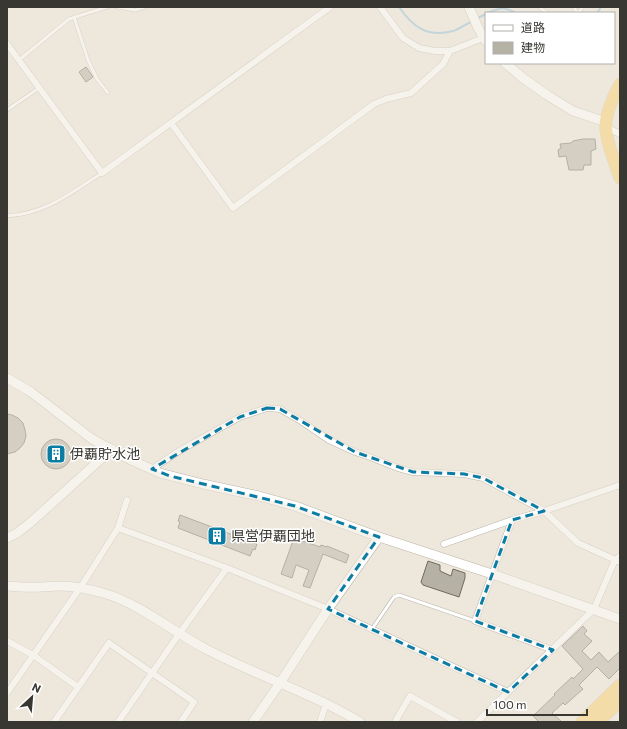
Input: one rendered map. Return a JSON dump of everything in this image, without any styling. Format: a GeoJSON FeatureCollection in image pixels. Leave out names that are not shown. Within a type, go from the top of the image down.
{"type":"FeatureCollection","features":[{"type":"Feature","properties":{"kind":"highway"},"geometry":{"type":"LineString","coordinates":[[620,84],[614,95],[606,125],[609,146],[620,178]]}},
{"type":"Feature","properties":{"kind":"highway"},"geometry":{"type":"LineString","coordinates":[[582,722],[620,685]]}},
{"type":"Feature","properties":{"kind":"highway"},"geometry":{"type":"LineString","coordinates":[[598,722],[620,701]]}},
{"type":"Feature","properties":{"kind":"street"},"geometry":{"type":"LineString","coordinates":[[7,44],[102,173],[330,7]]}},
{"type":"Feature","properties":{"kind":"street"},"geometry":{"type":"LineString","coordinates":[[380,7],[403,38],[418,48],[435,51],[450,51],[485,40],[478,28],[471,10]]}},
{"type":"Feature","properties":{"kind":"street"},"geometry":{"type":"LineString","coordinates":[[171,123],[233,208],[374,104],[386,99],[412,93],[442,64],[450,51]]}},
{"type":"Feature","properties":{"kind":"street"},"geometry":{"type":"LineString","coordinates":[[506,64],[547,95],[573,111],[606,125],[620,134]]}},
{"type":"Feature","properties":{"kind":"street"},"geometry":{"type":"LineString","coordinates":[[7,378],[31,392],[92,439],[131,460],[160,473],[295,506],[379,537],[620,618]]}},
{"type":"Feature","properties":{"kind":"street"},"geometry":{"type":"LineString","coordinates":[[152,469],[185,448],[240,417],[267,408],[280,409],[301,420],[329,440],[355,452],[413,472],[464,474],[483,478],[544,511],[578,543],[618,559],[594,609],[477,722]]}},
{"type":"Feature","properties":{"kind":"street"},"geometry":{"type":"LineString","coordinates":[[7,538],[17,533],[30,523],[112,450]]}},
{"type":"Feature","properties":{"kind":"street"},"geometry":{"type":"LineString","coordinates":[[444,544],[620,485]]}},
{"type":"Feature","properties":{"kind":"street"},"geometry":{"type":"LineString","coordinates":[[7,693],[79,589],[118,528],[126,500]]}},
{"type":"Feature","properties":{"kind":"street"},"geometry":{"type":"LineString","coordinates":[[512,520],[475,621],[553,650]]}},
{"type":"Feature","properties":{"kind":"street"},"geometry":{"type":"LineString","coordinates":[[118,528],[227,568],[328,609],[508,692]]}},
{"type":"Feature","properties":{"kind":"street"},"geometry":{"type":"LineString","coordinates":[[253,722],[328,609],[379,537]]}},
{"type":"Feature","properties":{"kind":"street"},"geometry":{"type":"LineString","coordinates":[[118,722],[227,568]]}},
{"type":"Feature","properties":{"kind":"street"},"geometry":{"type":"LineString","coordinates":[[7,586],[23,588],[63,586],[103,593],[124,601],[146,612],[202,648],[326,704],[360,722]]}},
{"type":"Feature","properties":{"kind":"street"},"geometry":{"type":"LineString","coordinates":[[7,641],[33,655],[78,688]]}},
{"type":"Feature","properties":{"kind":"street"},"geometry":{"type":"LineString","coordinates":[[54,722],[109,643],[194,702],[181,722]]}},
{"type":"Feature","properties":{"kind":"street"},"geometry":{"type":"LineString","coordinates":[[396,722],[410,696],[457,722]]}},
{"type":"Feature","properties":{"kind":"street"},"geometry":{"type":"LineString","coordinates":[[320,722],[326,704]]}},
{"type":"Feature","properties":{"kind":"lane"},"geometry":{"type":"LineString","coordinates":[[19,60],[69,19],[107,7]]}},
{"type":"Feature","properties":{"kind":"lane"},"geometry":{"type":"LineString","coordinates":[[117,7],[135,10],[145,7]]}},
{"type":"Feature","properties":{"kind":"lane"},"geometry":{"type":"LineString","coordinates":[[74,17],[88,60],[97,79],[108,93]]}},
{"type":"Feature","properties":{"kind":"lane"},"geometry":{"type":"LineString","coordinates":[[7,110],[39,88]]}},
{"type":"Feature","properties":{"kind":"lane"},"geometry":{"type":"LineString","coordinates":[[7,216],[34,212],[58,201],[102,173]]}},
{"type":"Feature","properties":{"kind":"lane"},"geometry":{"type":"LineString","coordinates":[[372,629],[394,596],[400,595],[475,621]]}},
{"type":"Feature","properties":{"kind":"highlighted area"},"geometry":{"type":"Polygon","coordinates":[[[267,408],[280,409],[355,452],[413,472],[464,474],[483,478],[544,511],[512,520],[475,621],[553,650],[508,692],[328,609],[379,537],[295,506],[170,476],[152,469],[240,417],[267,408]]]}},
{"type":"Feature","properties":{"kind":"building"},"geometry":{"type":"Polygon","coordinates":[[[86,67],[93,77],[86,82],[79,72],[86,67]]]}},
{"type":"Feature","properties":{"kind":"building"},"geometry":{"type":"Polygon","coordinates":[[[595,139],[596,149],[591,151],[591,165],[584,165],[583,170],[569,170],[566,156],[559,157],[558,150],[561,148],[560,144],[571,143],[573,141],[595,139]]]}},
{"type":"Feature","properties":{"kind":"building"},"geometry":{"type":"Polygon","coordinates":[[[7,414],[18,418],[23,423],[26,436],[24,443],[20,448],[15,452],[7,454],[7,414]]]}},
{"type":"Feature","properties":{"kind":"building","name":"伊覇貯水池"},"geometry":{"type":"Polygon","coordinates":[[[56,439],[67,443],[71,454],[67,465],[56,469],[45,465],[41,454],[45,443],[56,439]]]}},
{"type":"Feature","properties":{"kind":"building","name":"県営伊覇団地"},"geometry":{"type":"Polygon","coordinates":[[[180,515],[257,544],[255,550],[253,549],[250,556],[178,528],[180,515]]]}},
{"type":"Feature","properties":{"kind":"building"},"geometry":{"type":"Polygon","coordinates":[[[294,538],[320,547],[321,545],[327,546],[349,555],[346,563],[323,554],[310,588],[303,586],[309,570],[296,565],[292,578],[281,574],[294,538]]]}},
{"type":"Feature","properties":{"kind":"building"},"geometry":{"type":"Polygon","coordinates":[[[428,561],[440,565],[440,571],[451,576],[453,569],[465,573],[465,578],[459,597],[423,585],[421,582],[428,561]]]}},
{"type":"Feature","properties":{"kind":"building"},"geometry":{"type":"Polygon","coordinates":[[[583,626],[587,631],[584,634],[592,641],[582,651],[591,660],[599,652],[608,662],[620,651],[620,668],[609,679],[597,667],[579,685],[583,689],[565,705],[563,703],[552,713],[562,722],[539,722],[533,716],[572,677],[573,679],[583,669],[562,646],[583,626]]]}},
{"type":"Feature","properties":{"kind":"waterway"},"geometry":{"type":"LineString","coordinates":[[399,7],[415,25],[428,32],[444,33],[453,31],[473,21]]}},
{"type":"Feature","properties":{"kind":"waterway"},"geometry":{"type":"LineString","coordinates":[[598,12],[601,7]]}},
{"type":"Feature","properties":{"kind":"waterway"},"geometry":{"type":"LineString","coordinates":[[490,12],[502,8],[514,12]]}},
{"type":"Feature","properties":{"kind":"waterway"},"geometry":{"type":"LineString","coordinates":[[476,19],[485,14]]}},
{"type":"Feature","properties":{"kind":"place","name":"伊覇貯水池"},"geometry":{"type":"Point","coordinates":[56,454]}},
{"type":"Feature","properties":{"kind":"place","name":"県営伊覇団地"},"geometry":{"type":"Point","coordinates":[217,536]}}]}
